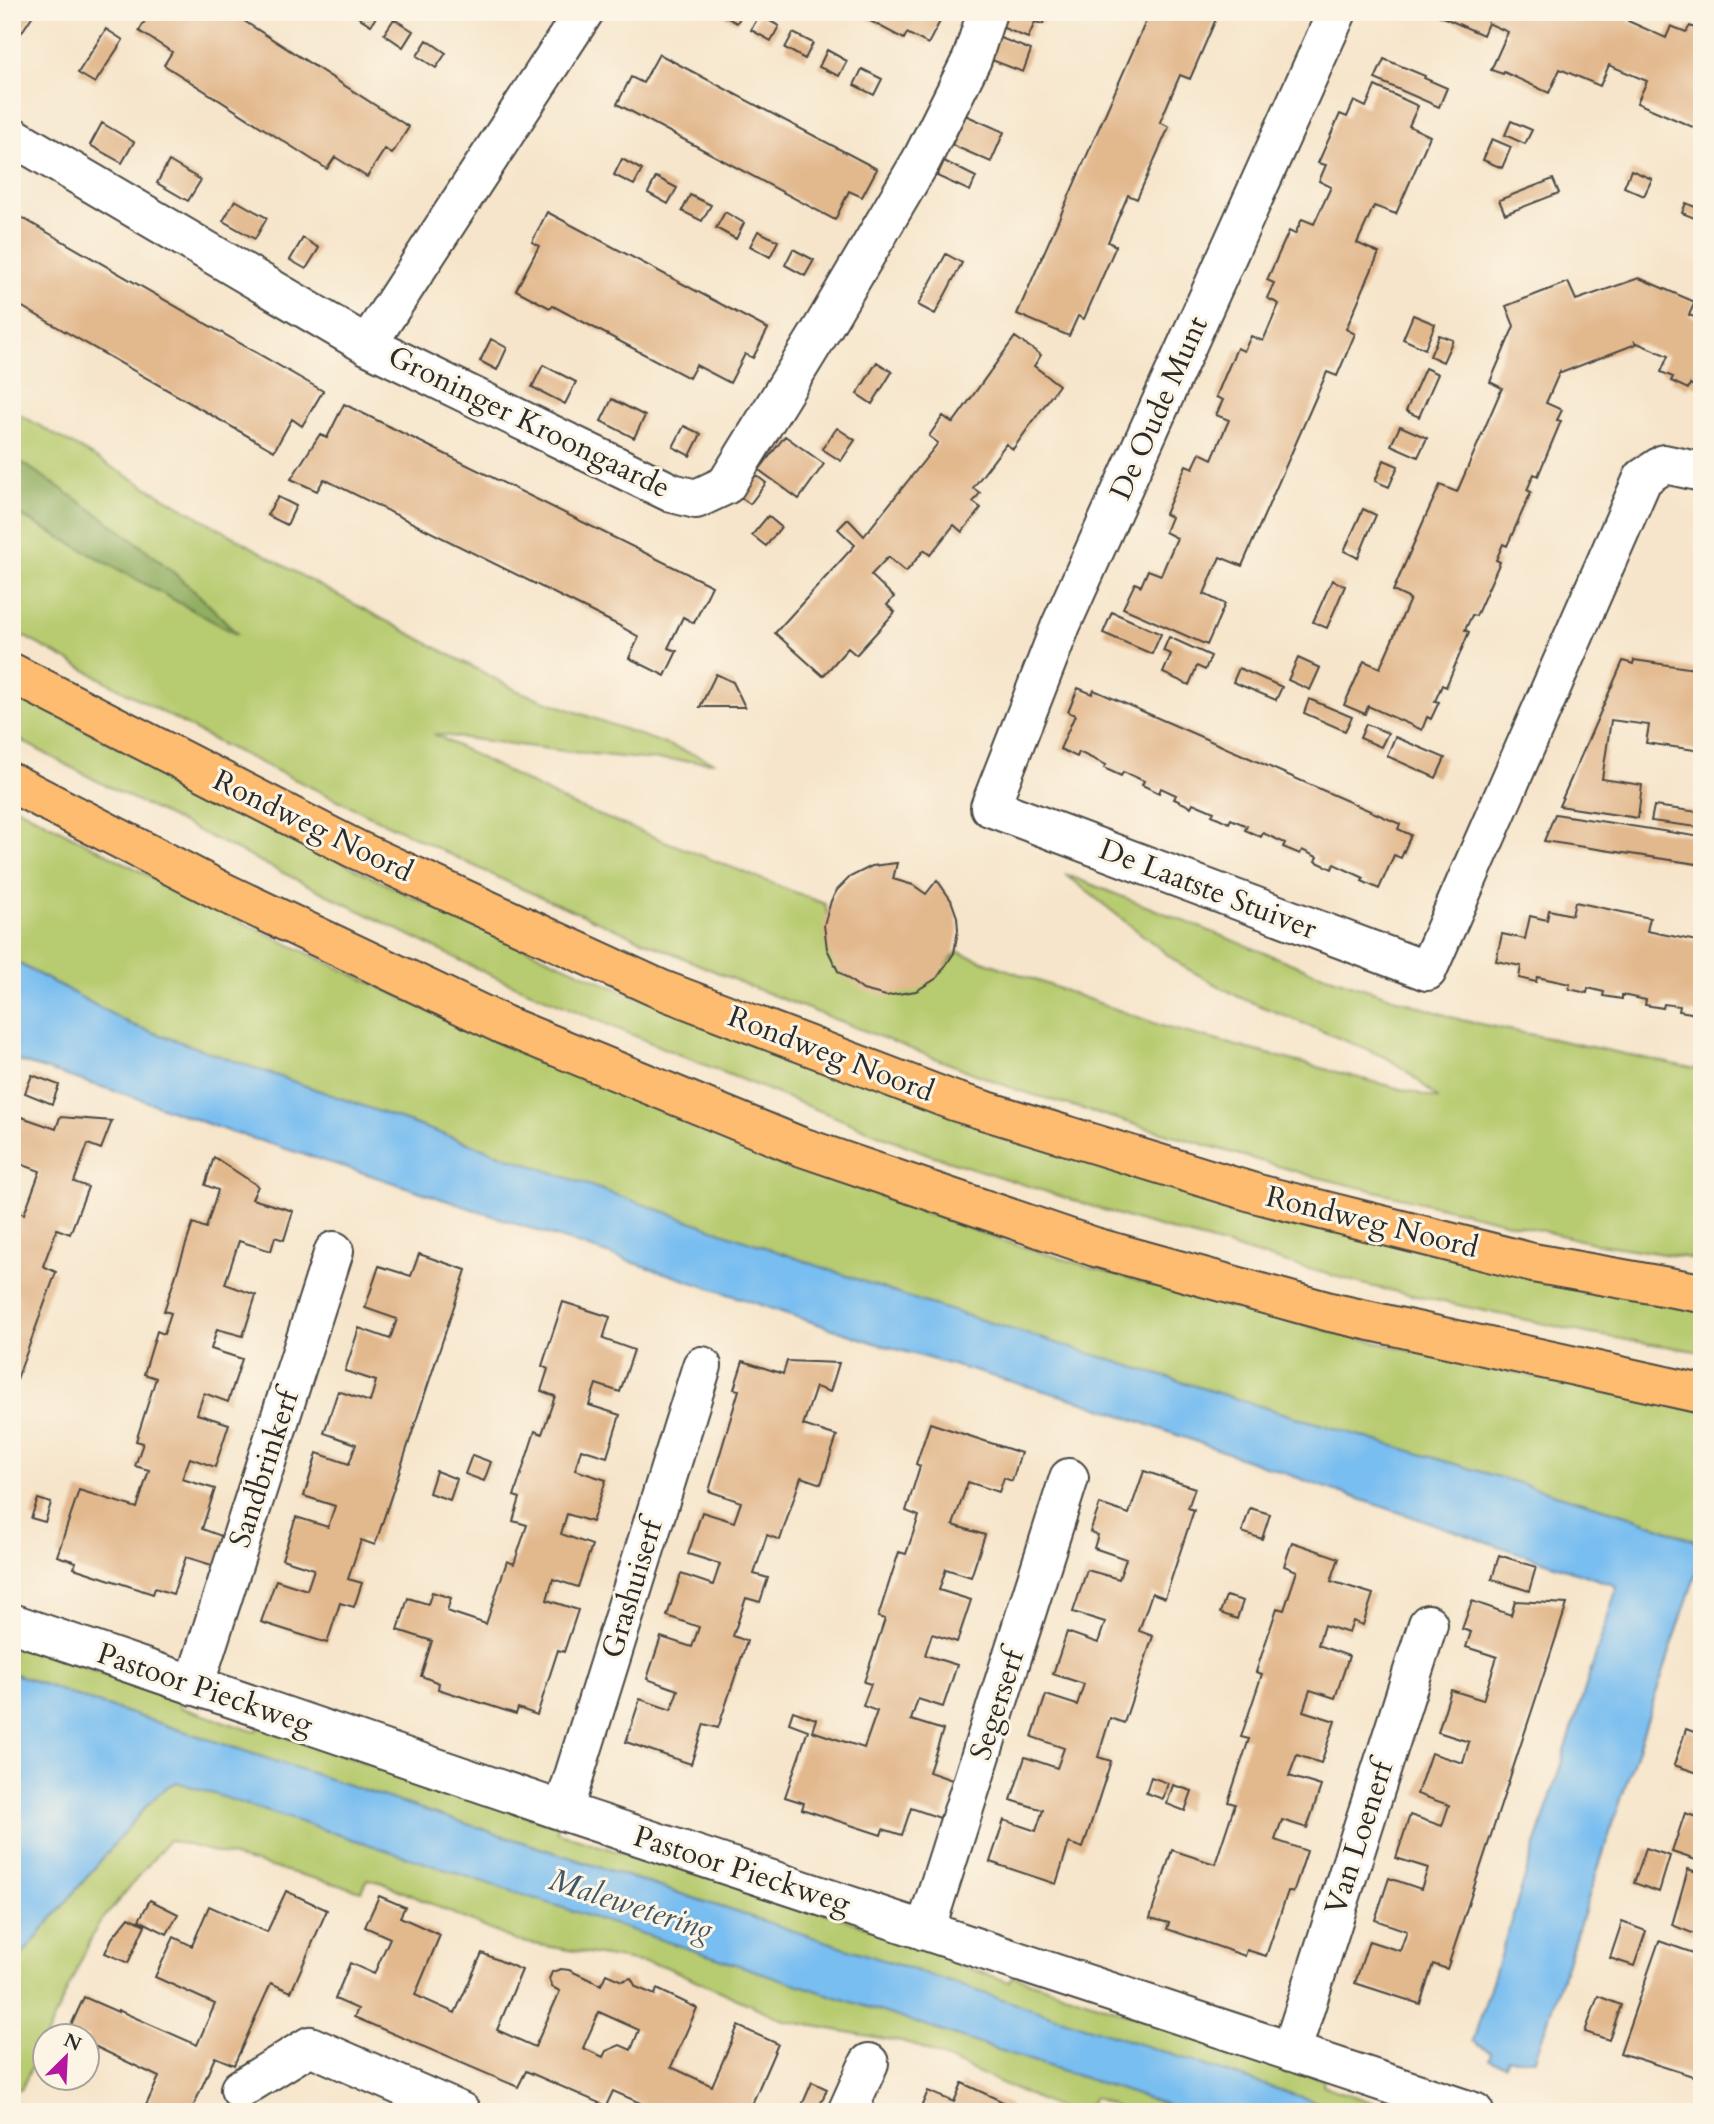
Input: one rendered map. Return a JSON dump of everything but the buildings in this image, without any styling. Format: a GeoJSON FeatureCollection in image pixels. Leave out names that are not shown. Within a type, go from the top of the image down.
{"type":"FeatureCollection","features":[{"type":"Feature","properties":{"kind":"main road","name":"Rondweg Noord"},"geometry":{"type":"LineString","coordinates":[[12,673],[355,849],[660,989],[954,1101],[1271,1198],[1533,1263],[1702,1293]]}},
{"type":"Feature","properties":{"kind":"main road"},"geometry":{"type":"LineString","coordinates":[[12,783],[222,891],[504,1025],[799,1146],[1095,1247],[1330,1312],[1702,1394]]}},
{"type":"Feature","properties":{"kind":"street"},"geometry":{"type":"LineString","coordinates":[[367,345],[584,12]]}},
{"type":"Feature","properties":{"kind":"street","name":"Groninger Kroongaarde"},"geometry":{"type":"LineString","coordinates":[[12,136],[367,345],[672,494],[696,499],[726,485],[822,329],[922,159],[972,60],[986,12]]}},
{"type":"Feature","properties":{"kind":"street","name":"De Oude Munt"},"geometry":{"type":"LineString","coordinates":[[990,807],[1061,625],[1338,12]]}},
{"type":"Feature","properties":{"kind":"street","name":"De Laatste Stuiver"},"geometry":{"type":"LineString","coordinates":[[990,807],[1427,971],[1643,478],[1664,464],[1702,472]]}},
{"type":"Feature","properties":{"kind":"street","name":"Sandbrinkerf"},"geometry":{"type":"LineString","coordinates":[[194,1686],[334,1251]]}},
{"type":"Feature","properties":{"kind":"street","name":"Grashuiserf"},"geometry":{"type":"LineString","coordinates":[[563,1811],[702,1366]]}},
{"type":"Feature","properties":{"kind":"street","name":"Segerserf"},"geometry":{"type":"LineString","coordinates":[[926,1931],[1069,1478]]}},
{"type":"Feature","properties":{"kind":"street","name":"Pastoor Pieckweg"},"geometry":{"type":"LineString","coordinates":[[12,1623],[563,1811],[1474,2112]]}},
{"type":"Feature","properties":{"kind":"street","name":"Van Loenerf"},"geometry":{"type":"LineString","coordinates":[[1291,2052],[1428,1624]]}},
{"type":"Feature","properties":{"kind":"street"},"geometry":{"type":"LineString","coordinates":[[240,2089],[310,2046],[461,2112]]}},
{"type":"Feature","properties":{"kind":"street"},"geometry":{"type":"LineString","coordinates":[[847,2112],[869,2063]]}},
{"type":"Feature","properties":{"kind":"green space"},"geometry":{"type":"Polygon","coordinates":[[[12,410],[311,581],[518,691],[715,762],[642,759],[434,734],[568,803],[825,904],[831,930],[944,966],[958,952],[1165,1027],[1439,1099],[1387,1058],[1239,997],[1182,966],[1065,874],[1308,970],[1461,1020],[1702,1070],[1702,1260],[1593,1243],[1312,1176],[1017,1090],[749,986],[520,888],[217,742],[12,630],[12,511],[236,633],[158,559],[101,516],[12,456],[12,410]]]}},
{"type":"Feature","properties":{"kind":"green space"},"geometry":{"type":"Polygon","coordinates":[[[12,456],[131,538],[186,584],[238,635],[12,511],[12,456]]]}},
{"type":"Feature","properties":{"kind":"green space"},"geometry":{"type":"Polygon","coordinates":[[[12,691],[211,797],[416,899],[624,992],[1702,1310],[1702,1352],[1591,1334],[1370,1286],[1141,1222],[928,1154],[680,1055],[486,973],[99,782],[12,736],[12,691]]]}},
{"type":"Feature","properties":{"kind":"green space"},"geometry":{"type":"Polygon","coordinates":[[[12,805],[214,909],[541,1063],[766,1154],[1003,1241],[1195,1298],[1437,1357],[1702,1411],[1702,1544],[1630,1516],[1279,1412],[907,1297],[132,1025],[12,960],[12,805]]]}},
{"type":"Feature","properties":{"kind":"green space"},"geometry":{"type":"Polygon","coordinates":[[[12,1642],[181,1701],[179,1707],[256,1732],[258,1727],[558,1826],[557,1832],[634,1857],[637,1851],[949,1954],[947,1961],[1010,1982],[1013,1976],[1324,2079],[1323,2086],[1387,2107],[1390,2101],[1423,2112],[1347,2112],[73,1695],[12,1673],[12,1642]]]}},
{"type":"Feature","properties":{"kind":"green space"},"geometry":{"type":"Polygon","coordinates":[[[177,1782],[1189,2112],[1128,2112],[1094,2097],[1086,2112],[1067,2112],[913,2044],[786,2021],[664,1966],[516,1941],[383,1883],[368,1879],[362,1891],[169,1840],[97,1926],[53,2022],[32,2022],[32,2066],[21,2090],[12,2086],[12,1967],[146,1806],[166,1787],[177,1782]]]}},
{"type":"Feature","properties":{"kind":"water"},"geometry":{"type":"Polygon","coordinates":[[[12,960],[132,1025],[907,1297],[1279,1412],[1630,1516],[1702,1544],[1697,1570],[1535,2059],[1507,2059],[1505,2066],[1489,2060],[1491,2053],[1473,2041],[1616,1590],[1614,1585],[1318,1485],[1087,1403],[878,1344],[16,1060],[12,1057],[12,960]]]}},
{"type":"Feature","properties":{"kind":"water","name":"Malewetering"},"geometry":{"type":"Polygon","coordinates":[[[12,1673],[1347,2112],[1189,2112],[177,1782],[166,1787],[146,1806],[12,1967],[12,1673]]]}}]}
